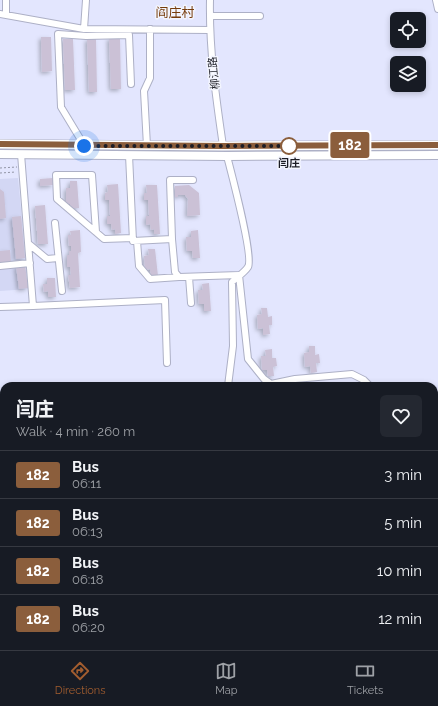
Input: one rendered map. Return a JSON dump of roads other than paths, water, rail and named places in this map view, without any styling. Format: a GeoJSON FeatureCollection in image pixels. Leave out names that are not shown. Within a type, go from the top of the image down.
{"type":"FeatureCollection","features":[{"type":"Feature","properties":{"kind":"main road"},"geometry":{"type":"LineString","coordinates":[[0,144],[84,146],[438,145]]}},
{"type":"Feature","properties":{"kind":"main road"},"geometry":{"type":"LineString","coordinates":[[223,146],[227,156]]}},
{"type":"Feature","properties":{"kind":"main road"},"geometry":{"type":"LineString","coordinates":[[0,154],[227,156],[438,155]]}},
{"type":"Feature","properties":{"kind":"street"},"geometry":{"type":"LineString","coordinates":[[6,0],[3,14],[84,29],[210,30]]}},
{"type":"Feature","properties":{"kind":"street"},"geometry":{"type":"LineString","coordinates":[[84,29],[86,0]]}},
{"type":"Feature","properties":{"kind":"street","name":"柳江路"},"geometry":{"type":"LineString","coordinates":[[210,0],[210,30],[223,146]]}},
{"type":"Feature","properties":{"kind":"street"},"geometry":{"type":"LineString","coordinates":[[436,0],[438,9]]}},
{"type":"Feature","properties":{"kind":"street"},"geometry":{"type":"LineString","coordinates":[[210,16],[260,16]]}},
{"type":"Feature","properties":{"kind":"street"},"geometry":{"type":"LineString","coordinates":[[147,146],[144,91],[150,78],[150,29]]}},
{"type":"Feature","properties":{"kind":"street"},"geometry":{"type":"LineString","coordinates":[[84,146],[60,107],[58,34],[86,36],[129,35],[130,84]]}},
{"type":"Feature","properties":{"kind":"street"},"geometry":{"type":"LineString","coordinates":[[21,154],[33,306]]}},
{"type":"Feature","properties":{"kind":"street"},"geometry":{"type":"LineString","coordinates":[[129,155],[135,239],[139,266],[150,278],[239,275]]}},
{"type":"Feature","properties":{"kind":"street"},"geometry":{"type":"LineString","coordinates":[[227,156],[250,261],[248,268],[232,282],[233,346],[228,382]]}},
{"type":"Feature","properties":{"kind":"street"},"geometry":{"type":"LineString","coordinates":[[96,232],[92,175],[56,175],[57,199],[104,239],[172,239]]}},
{"type":"Feature","properties":{"kind":"street"},"geometry":{"type":"LineString","coordinates":[[179,277],[175,272],[172,239],[170,180],[193,180]]}},
{"type":"Feature","properties":{"kind":"street"},"geometry":{"type":"LineString","coordinates":[[55,223],[62,291]]}},
{"type":"Feature","properties":{"kind":"street"},"geometry":{"type":"LineString","coordinates":[[29,244],[47,259],[58,258]]}},
{"type":"Feature","properties":{"kind":"street"},"geometry":{"type":"LineString","coordinates":[[0,266],[30,263]]}},
{"type":"Feature","properties":{"kind":"street"},"geometry":{"type":"LineString","coordinates":[[239,275],[248,359],[268,382]]}},
{"type":"Feature","properties":{"kind":"street"},"geometry":{"type":"LineString","coordinates":[[189,277],[191,303]]}},
{"type":"Feature","properties":{"kind":"street"},"geometry":{"type":"LineString","coordinates":[[0,307],[166,300],[167,363]]}},
{"type":"Feature","properties":{"kind":"street"},"geometry":{"type":"LineString","coordinates":[[281,382],[295,379],[352,374],[366,382]]}},
{"type":"Feature","properties":{"kind":"place","name":"闫庄"},"geometry":{"type":"Point","coordinates":[289,146]}},
{"type":"Feature","properties":{"kind":"district","name":"阎庄村"},"geometry":{"type":"Point","coordinates":[175,12]}}]}
